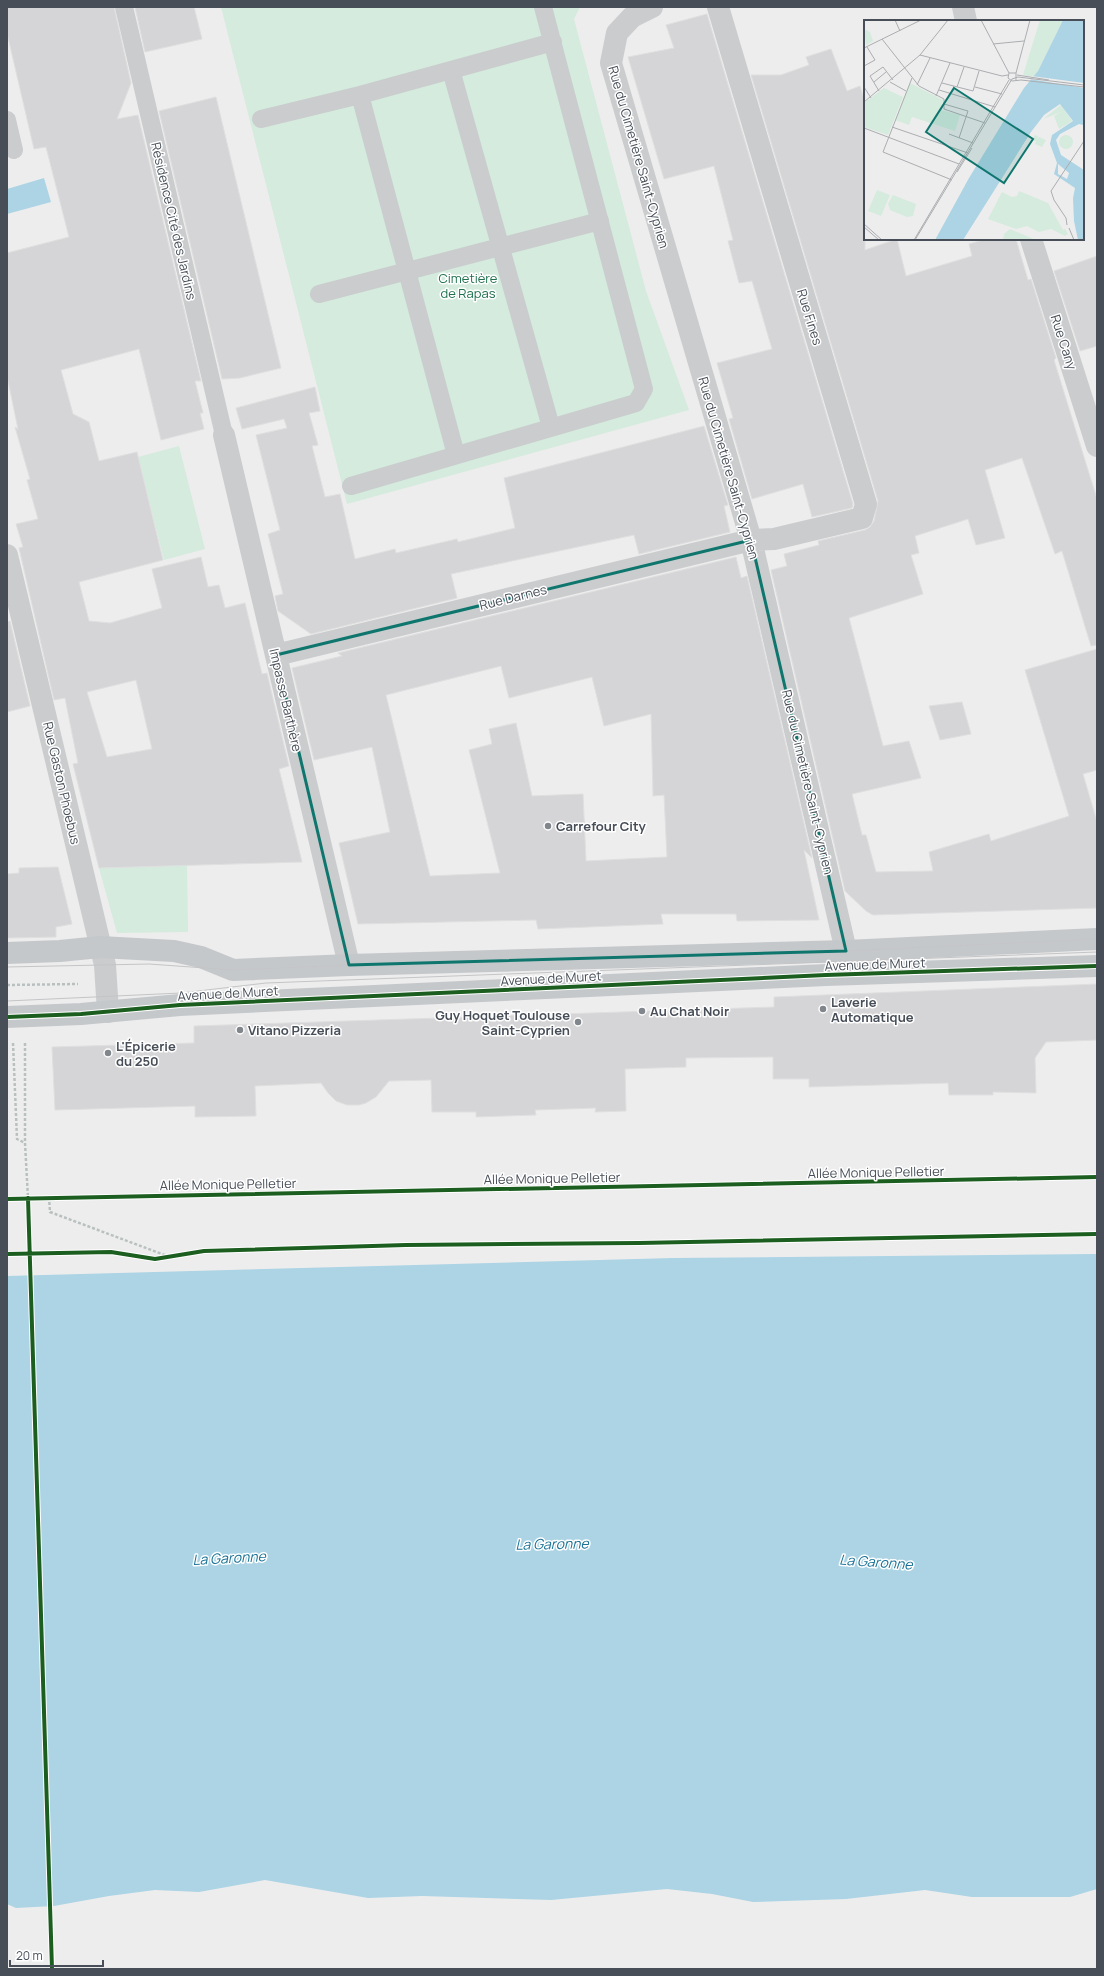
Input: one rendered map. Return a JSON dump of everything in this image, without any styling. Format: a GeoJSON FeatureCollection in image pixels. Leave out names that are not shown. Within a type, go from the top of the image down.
{"type":"FeatureCollection","features":[{"type":"Feature","properties":{"kind":"main road","name":"Avenue de Muret"},"geometry":{"type":"LineString","coordinates":[[7,952],[60,951],[100,947],[174,951],[201,957],[233,970],[349,965],[846,951],[1097,939]]}},
{"type":"Feature","properties":{"kind":"main road","name":"Avenue de Muret"},"geometry":{"type":"LineString","coordinates":[[16,1017],[211,1004],[832,975],[1097,966]]}},
{"type":"Feature","properties":{"kind":"street","name":"Rue du Cimetière Saint-Cyprien"},"geometry":{"type":"LineString","coordinates":[[652,7],[632,17],[617,33],[611,63],[751,540],[846,951]]}},
{"type":"Feature","properties":{"kind":"street","name":"Rue Fines"},"geometry":{"type":"LineString","coordinates":[[718,7],[866,504],[862,518],[774,539],[751,540]]}},
{"type":"Feature","properties":{"kind":"street"},"geometry":{"type":"LineString","coordinates":[[963,7],[966,20]]}},
{"type":"Feature","properties":{"kind":"street","name":"Rue Cany"},"geometry":{"type":"LineString","coordinates":[[1031,240],[1097,446]]}},
{"type":"Feature","properties":{"kind":"street","name":"Impasse Barthère"},"geometry":{"type":"LineString","coordinates":[[224,435],[349,965]]}},
{"type":"Feature","properties":{"kind":"street","name":"Rue Darnes"},"geometry":{"type":"LineString","coordinates":[[276,655],[751,540]]}},
{"type":"Feature","properties":{"kind":"street","name":"Rue Gaston Phoebus"},"geometry":{"type":"LineString","coordinates":[[7,555],[105,964],[108,1012]]}},
{"type":"Feature","properties":{"kind":"lane","name":"Résidence Cité des Jardins"},"geometry":{"type":"LineString","coordinates":[[124,7],[224,435]]}},
{"type":"Feature","properties":{"kind":"lane"},"geometry":{"type":"LineString","coordinates":[[351,486],[636,403],[644,389],[543,7]]}},
{"type":"Feature","properties":{"kind":"lane"},"geometry":{"type":"LineString","coordinates":[[261,119],[360,95],[553,42]]}},
{"type":"Feature","properties":{"kind":"lane"},"geometry":{"type":"LineString","coordinates":[[451,70],[551,427]]}},
{"type":"Feature","properties":{"kind":"lane"},"geometry":{"type":"LineString","coordinates":[[360,95],[456,455]]}},
{"type":"Feature","properties":{"kind":"lane"},"geometry":{"type":"LineString","coordinates":[[7,120],[14,150]]}},
{"type":"Feature","properties":{"kind":"lane"},"geometry":{"type":"LineString","coordinates":[[319,294],[600,221]]}},
{"type":"Feature","properties":{"kind":"path"},"geometry":{"type":"LineString","coordinates":[[7,986],[79,984]]}},
{"type":"Feature","properties":{"kind":"path"},"geometry":{"type":"LineString","coordinates":[[16,1017],[28,1198]]}},
{"type":"Feature","properties":{"kind":"path"},"geometry":{"type":"LineString","coordinates":[[13,1042],[17,1139],[25,1143]]}},
{"type":"Feature","properties":{"kind":"path"},"geometry":{"type":"LineString","coordinates":[[42,1197],[56,1197]]}},
{"type":"Feature","properties":{"kind":"path"},"geometry":{"type":"LineString","coordinates":[[48,1197],[50,1212],[170,1257]]}},
{"type":"Feature","properties":{"kind":"path"},"geometry":{"type":"LineString","coordinates":[[21,1198],[35,1198]]}},
{"type":"Feature","properties":{"kind":"highlighted area"},"geometry":{"type":"Polygon","coordinates":[[[751,540],[846,951],[349,965],[276,655],[751,540]]]}},
{"type":"Feature","properties":{"kind":"green space","name":"Cimetière de Rapas"},"geometry":{"type":"Polygon","coordinates":[[[221,7],[580,7],[574,19],[646,291],[689,410],[347,504],[221,7]]]}},
{"type":"Feature","properties":{"kind":"green space"},"geometry":{"type":"Polygon","coordinates":[[[179,446],[205,549],[164,560],[138,457],[179,446]]]}},
{"type":"Feature","properties":{"kind":"green space"},"geometry":{"type":"Polygon","coordinates":[[[187,865],[188,932],[117,933],[99,868],[187,865]]]}},
{"type":"Feature","properties":{"kind":"water"},"geometry":{"type":"Polygon","coordinates":[[[44,178],[51,202],[7,214],[7,189],[44,178]]]}},
{"type":"Feature","properties":{"kind":"water","name":"La Garonne"},"geometry":{"type":"Polygon","coordinates":[[[1097,1254],[1097,1889],[1070,1897],[972,1897],[925,1890],[846,1899],[753,1902],[712,1894],[667,1889],[551,1900],[422,1896],[368,1898],[265,1880],[199,1892],[155,1890],[109,1896],[54,1906],[16,1908],[7,1904],[7,1276],[672,1258],[1097,1254]]]}},
{"type":"Feature","properties":{"kind":"building"},"geometry":{"type":"Polygon","coordinates":[[[7,7],[114,7],[131,83],[117,119],[138,115],[201,381],[195,381],[203,413],[200,413],[204,429],[161,440],[139,349],[61,370],[73,414],[89,422],[99,461],[137,452],[163,560],[79,582],[89,621],[110,623],[162,608],[152,569],[201,557],[208,587],[219,585],[225,608],[245,603],[262,674],[267,673],[289,766],[279,769],[302,862],[99,868],[73,764],[78,763],[65,698],[54,700],[19,548],[23,547],[16,524],[38,519],[27,480],[30,479],[15,427],[18,429],[7,376],[7,253],[69,237],[46,147],[34,149],[7,33],[7,7]],[[136,680],[87,692],[107,757],[152,749],[136,680]]]}},
{"type":"Feature","properties":{"kind":"building"},"geometry":{"type":"Polygon","coordinates":[[[135,7],[194,7],[202,39],[145,52],[135,7]]]}},
{"type":"Feature","properties":{"kind":"building"},"geometry":{"type":"Polygon","coordinates":[[[707,14],[853,504],[852,508],[812,517],[803,484],[752,499],[729,419],[733,418],[717,363],[772,349],[752,281],[739,283],[728,241],[733,240],[714,166],[664,179],[628,57],[674,48],[666,25],[707,14]]]}},
{"type":"Feature","properties":{"kind":"building"},"geometry":{"type":"Polygon","coordinates":[[[831,49],[847,91],[860,86],[864,99],[865,250],[897,240],[906,276],[972,256],[969,244],[983,240],[1016,240],[1028,280],[1031,279],[1056,358],[1054,360],[1097,499],[1097,645],[1091,646],[1062,551],[1055,554],[1022,458],[985,470],[1005,538],[976,545],[968,519],[915,536],[919,553],[911,555],[923,594],[849,618],[883,746],[909,741],[921,778],[852,794],[862,835],[866,835],[876,872],[933,871],[929,852],[989,834],[991,841],[1069,816],[1025,670],[1097,649],[1097,770],[1083,774],[1097,822],[1097,908],[873,915],[866,911],[845,891],[771,570],[787,566],[784,554],[819,545],[818,541],[865,530],[870,527],[874,521],[878,501],[751,75],[781,75],[809,65],[806,57],[831,49]]]}},
{"type":"Feature","properties":{"kind":"building"},"geometry":{"type":"Polygon","coordinates":[[[216,97],[281,368],[240,378],[222,379],[159,111],[216,97]]]}},
{"type":"Feature","properties":{"kind":"building"},"geometry":{"type":"Polygon","coordinates":[[[1097,256],[1097,346],[1080,351],[1054,271],[1097,256]]]}},
{"type":"Feature","properties":{"kind":"building"},"geometry":{"type":"Polygon","coordinates":[[[315,387],[320,411],[309,413],[318,445],[312,446],[325,497],[340,494],[355,559],[395,549],[396,553],[457,539],[458,542],[515,528],[504,478],[704,426],[728,505],[724,506],[730,532],[639,554],[634,535],[451,574],[457,598],[311,634],[278,611],[275,596],[283,594],[268,534],[280,530],[256,435],[287,428],[284,419],[242,429],[236,408],[315,387]]]}},
{"type":"Feature","properties":{"kind":"building"},"geometry":{"type":"Polygon","coordinates":[[[736,557],[741,578],[747,576],[812,858],[804,850],[819,920],[737,921],[736,914],[661,914],[663,924],[538,929],[536,920],[358,924],[339,843],[390,832],[372,747],[314,760],[292,668],[342,656],[338,653],[736,557]],[[501,666],[386,695],[430,876],[500,873],[469,750],[492,744],[489,729],[516,723],[532,796],[583,794],[586,861],[667,857],[664,795],[653,796],[651,714],[604,726],[592,677],[509,698],[501,666]]]}},
{"type":"Feature","properties":{"kind":"building"},"geometry":{"type":"Polygon","coordinates":[[[10,621],[30,706],[7,712],[7,622],[10,621]]]}},
{"type":"Feature","properties":{"kind":"building"},"geometry":{"type":"Polygon","coordinates":[[[962,702],[971,734],[940,740],[929,706],[962,702]]]}},
{"type":"Feature","properties":{"kind":"building"},"geometry":{"type":"Polygon","coordinates":[[[58,867],[72,924],[56,927],[56,937],[7,938],[7,874],[19,873],[19,868],[58,867]]]}},
{"type":"Feature","properties":{"kind":"building"},"geometry":{"type":"Polygon","coordinates":[[[1097,984],[1097,1040],[1046,1042],[1035,1058],[1036,1093],[993,1092],[993,1095],[949,1095],[948,1083],[809,1087],[809,1079],[773,1079],[773,1057],[686,1058],[686,1067],[625,1069],[626,1111],[595,1112],[596,1108],[535,1110],[536,1115],[476,1117],[476,1112],[432,1112],[431,1080],[389,1081],[376,1097],[359,1105],[347,1105],[336,1101],[321,1083],[255,1086],[256,1116],[195,1117],[195,1106],[55,1110],[52,1047],[194,1043],[194,1026],[774,1007],[774,997],[1097,984]]]}},
{"type":"Feature","properties":{"kind":"tram line"},"geometry":{"type":"LineString","coordinates":[[7,967],[149,964],[233,970],[349,965],[846,951],[1097,939]]}},
{"type":"Feature","properties":{"kind":"tram line"},"geometry":{"type":"LineString","coordinates":[[7,1001],[181,993],[266,983],[1097,952]]}},
{"type":"Feature","properties":{"kind":"cycle path"},"geometry":{"type":"LineString","coordinates":[[7,1017],[81,1014],[180,1005],[826,975],[1097,966]]}},
{"type":"Feature","properties":{"kind":"cycle path","name":"Allée Monique Pelletier"},"geometry":{"type":"LineString","coordinates":[[7,1199],[1097,1177]]}},
{"type":"Feature","properties":{"kind":"cycle path"},"geometry":{"type":"LineString","coordinates":[[28,1198],[52,1969]]}},
{"type":"Feature","properties":{"kind":"cycle path"},"geometry":{"type":"LineString","coordinates":[[7,1254],[111,1252],[155,1259],[204,1251],[406,1245],[639,1243],[1097,1234]]}},
{"type":"Feature","properties":{"kind":"place","name":"Carrefour City"},"geometry":{"type":"Point","coordinates":[548,826]}},
{"type":"Feature","properties":{"kind":"place","name":"Laverie Automatique"},"geometry":{"type":"Point","coordinates":[823,1009]}},
{"type":"Feature","properties":{"kind":"place","name":"Au Chat Noir"},"geometry":{"type":"Point","coordinates":[642,1011]}},
{"type":"Feature","properties":{"kind":"place","name":"Guy Hoquet Toulouse Saint-Cyprien"},"geometry":{"type":"Point","coordinates":[578,1022]}},
{"type":"Feature","properties":{"kind":"place","name":"Vitano Pizzeria"},"geometry":{"type":"Point","coordinates":[240,1030]}},
{"type":"Feature","properties":{"kind":"place","name":"L'Épicerie du 250"},"geometry":{"type":"Point","coordinates":[108,1053]}}]}
